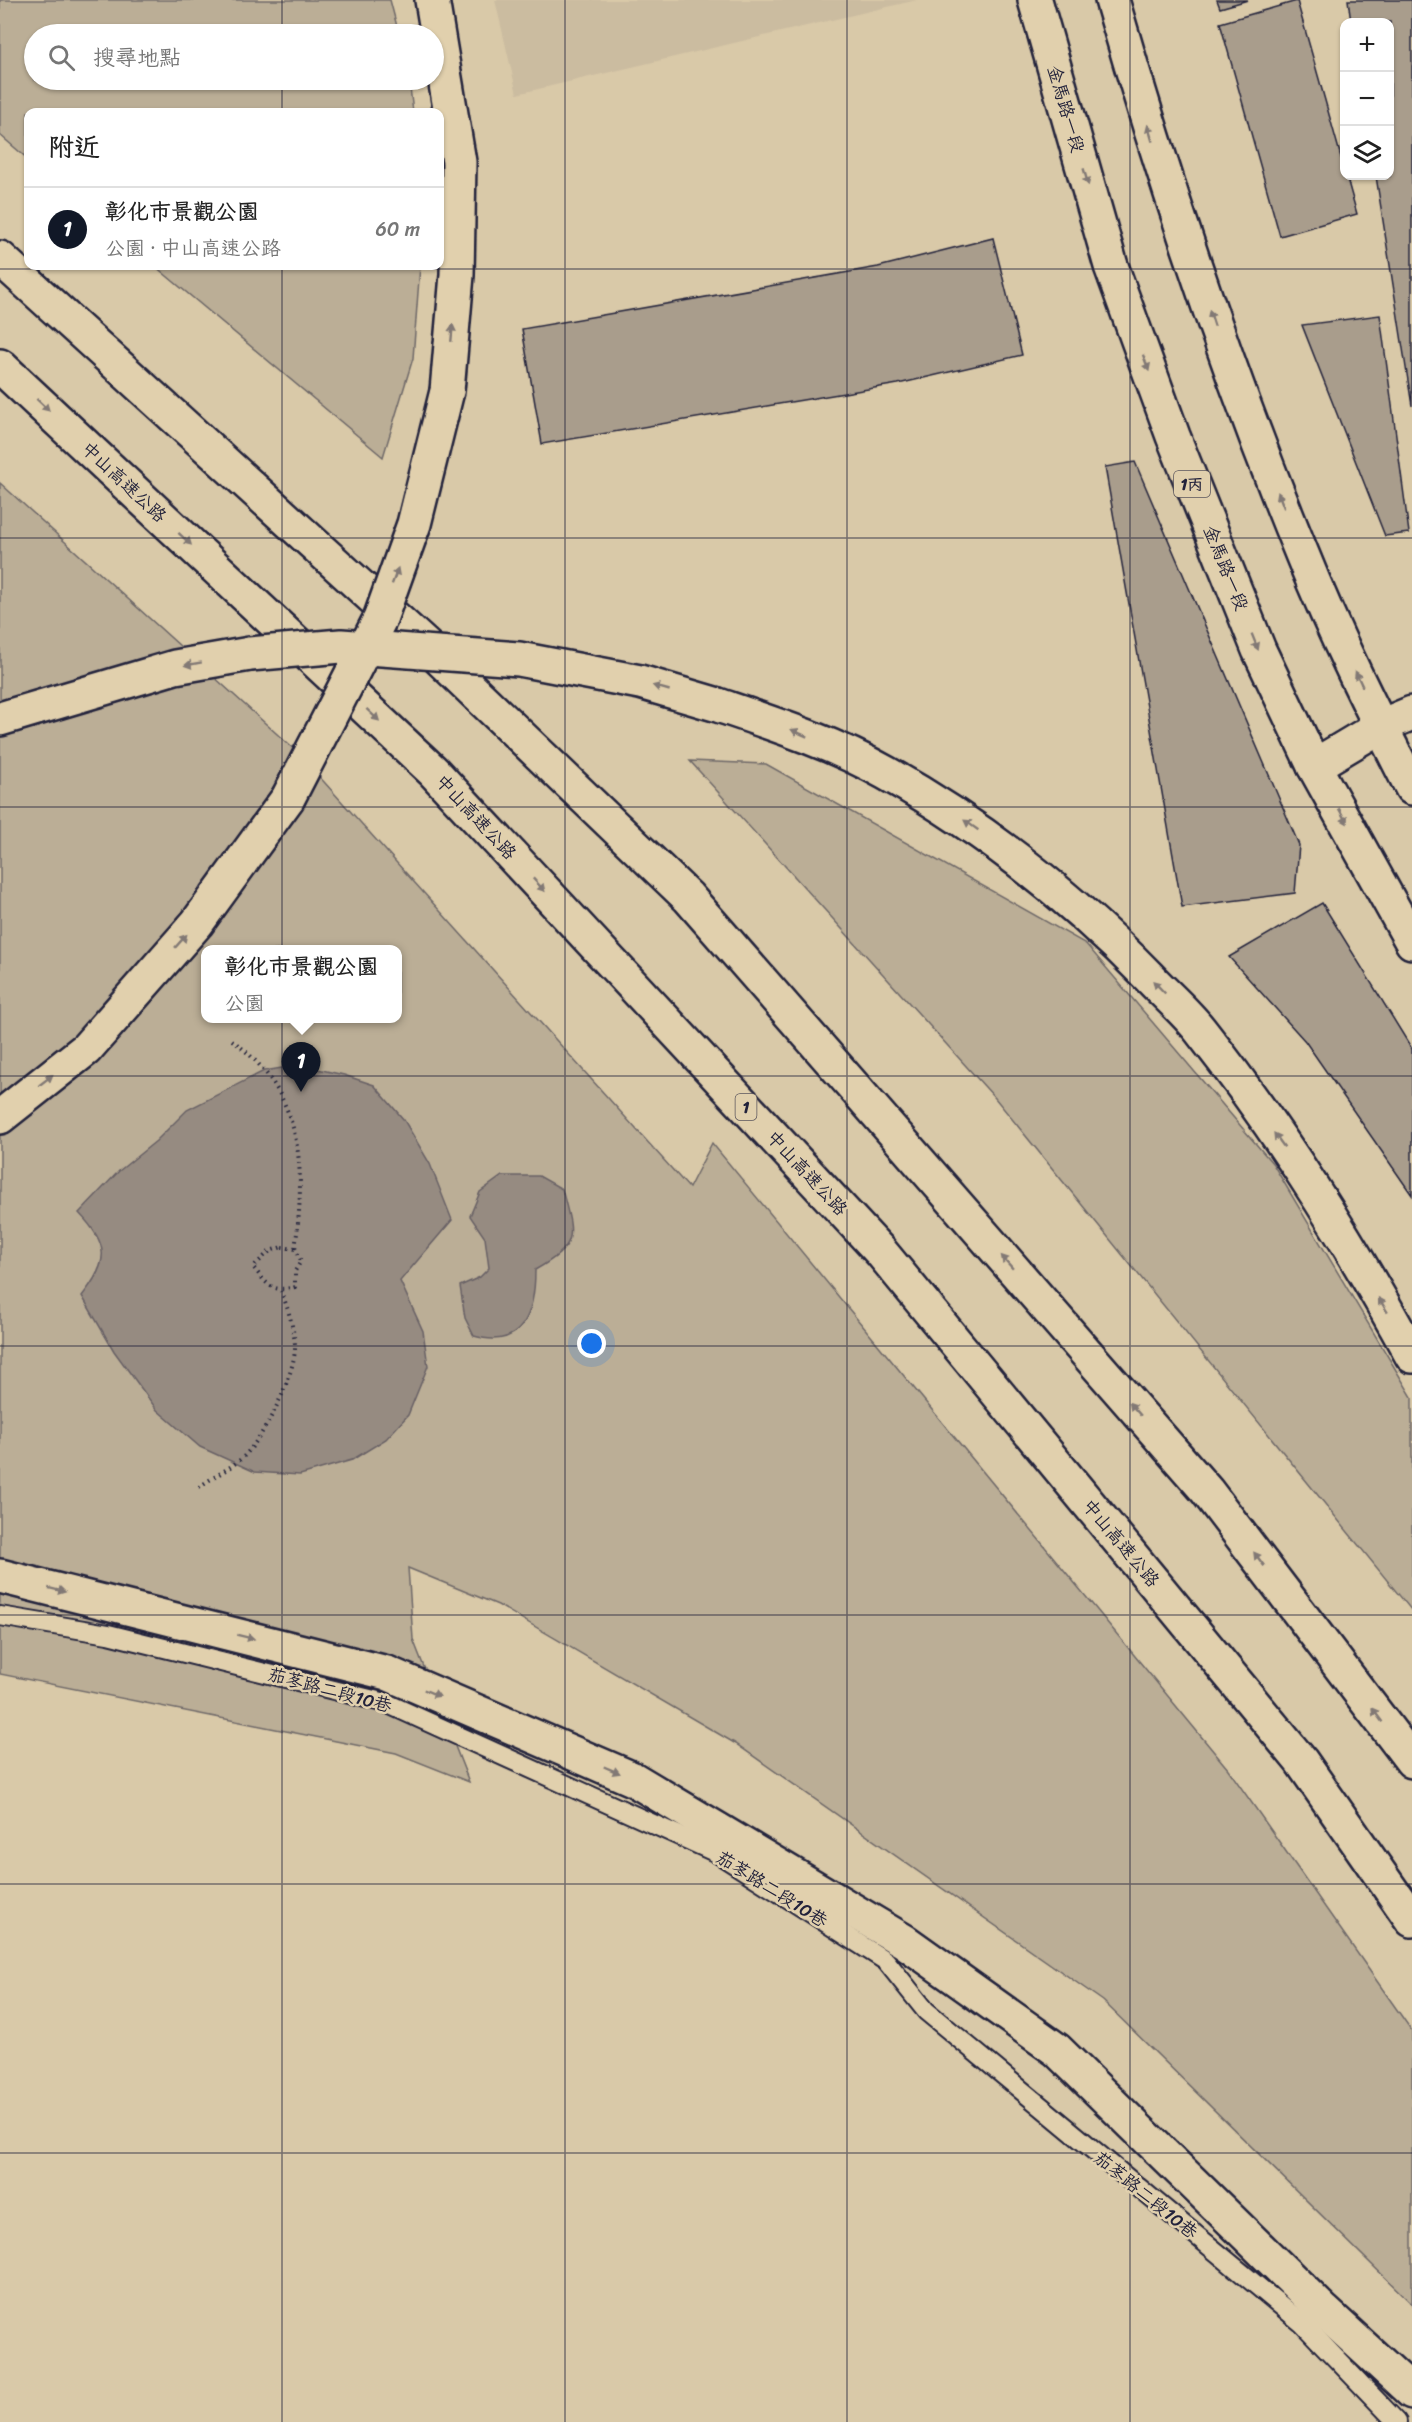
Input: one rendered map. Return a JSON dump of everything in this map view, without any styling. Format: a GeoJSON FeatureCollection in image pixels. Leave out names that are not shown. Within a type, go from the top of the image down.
{"type":"FeatureCollection","features":[{"type":"Feature","properties":{"kind":"main road"},"geometry":{"type":"LineString","coordinates":[[432,0],[436,24]]}},
{"type":"Feature","properties":{"kind":"main road","name":"金馬路一段"},"geometry":{"type":"LineString","coordinates":[[1035,0],[1111,266],[1165,415],[1259,650],[1314,766],[1412,942]]}},
{"type":"Feature","properties":{"kind":"main road"},"geometry":{"type":"LineString","coordinates":[[1112,0],[1153,143],[1220,345],[1302,556],[1412,788]]}},
{"type":"Feature","properties":{"kind":"main road"},"geometry":{"type":"LineString","coordinates":[[0,1117],[86,1049],[197,923],[288,798],[380,619],[414,524],[447,391],[457,275],[459,162],[444,72]]}},
{"type":"Feature","properties":{"kind":"main road"},"geometry":{"type":"LineString","coordinates":[[0,258],[438,657],[688,897],[1207,1491],[1412,1761]]}},
{"type":"Feature","properties":{"kind":"main road","name":"中山高速公路"},"geometry":{"type":"LineString","coordinates":[[0,366],[433,771],[881,1252],[1300,1761],[1412,1920]]}},
{"type":"Feature","properties":{"kind":"main road"},"geometry":{"type":"LineString","coordinates":[[0,719],[175,667],[250,654],[341,646],[519,659],[640,682],[718,705],[810,738],[884,772],[956,814],[1019,859],[1109,936],[1150,978],[1199,1029],[1299,1168],[1412,1356]]}},
{"type":"Feature","properties":{"kind":"main road"},"geometry":{"type":"LineString","coordinates":[[1314,766],[1381,726],[1412,713]]}},
{"type":"Feature","properties":{"kind":"main road"},"geometry":{"type":"LineString","coordinates":[[0,1576],[387,1674],[633,1779],[904,1941],[1057,2050],[1324,2311],[1412,2392]]}},
{"type":"Feature","properties":{"kind":"lane","name":"茄苳路二段10巷"},"geometry":{"type":"LineString","coordinates":[[0,1616],[108,1634],[386,1703],[717,1853],[886,1961],[926,2011],[1302,2324],[1397,2422]]}},
{"type":"Feature","properties":{"kind":"path"},"geometry":{"type":"LineString","coordinates":[[232,1041],[253,1056],[285,1104],[295,1135],[302,1182],[294,1249],[301,1261],[295,1271],[295,1287],[280,1291],[268,1286],[253,1267],[270,1251],[282,1247],[294,1249]]}},
{"type":"Feature","properties":{"kind":"path"},"geometry":{"type":"LineString","coordinates":[[199,1487],[241,1459],[258,1441],[286,1383],[295,1346],[290,1313],[280,1291]]}},
{"type":"Feature","properties":{"kind":"shaded area"},"geometry":{"type":"Polygon","coordinates":[[[0,0],[390,0],[396,24],[24,24],[24,90],[410,90],[412,108],[24,108],[24,156],[0,135],[0,0]]]}},
{"type":"Feature","properties":{"kind":"shaded area"},"geometry":{"type":"Polygon","coordinates":[[[495,0],[917,0],[517,94],[495,0]]]}},
{"type":"Feature","properties":{"kind":"shaded area"},"geometry":{"type":"Polygon","coordinates":[[[160,270],[420,270],[413,358],[383,457],[160,270]]]}},
{"type":"Feature","properties":{"kind":"shaded area"},"geometry":{"type":"Polygon","coordinates":[[[0,483],[298,753],[689,1188],[712,1143],[1228,1769],[1412,2031],[1412,2304],[1103,2001],[736,1744],[498,1605],[408,1568],[413,1639],[469,1782],[396,1753],[0,1674],[0,483]]]}},
{"type":"Feature","properties":{"kind":"shaded area"},"geometry":{"type":"Polygon","coordinates":[[[690,761],[766,764],[1086,944],[1273,1164],[1412,1397],[1412,1611],[995,1098],[690,761]]]}},
{"type":"Feature","properties":{"kind":"shaded area"},"geometry":{"type":"Polygon","coordinates":[[[300,1065],[344,1075],[374,1085],[404,1120],[430,1164],[452,1220],[400,1281],[423,1331],[428,1366],[408,1415],[386,1439],[352,1460],[300,1475],[255,1472],[200,1447],[157,1410],[114,1351],[82,1296],[97,1273],[102,1254],[101,1244],[96,1235],[79,1213],[119,1171],[156,1141],[187,1110],[264,1071],[300,1065]]]}},
{"type":"Feature","properties":{"kind":"shaded area"},"geometry":{"type":"Polygon","coordinates":[[[502,1176],[539,1176],[562,1189],[571,1228],[570,1237],[560,1253],[535,1270],[532,1300],[523,1324],[515,1332],[505,1337],[491,1339],[474,1336],[465,1318],[460,1286],[480,1277],[489,1268],[485,1238],[470,1216],[480,1192],[502,1176]]]}},
{"type":"Feature","properties":{"kind":"building"},"geometry":{"type":"Polygon","coordinates":[[[1217,0],[1248,0],[1220,8],[1217,0]]]}},
{"type":"Feature","properties":{"kind":"building"},"geometry":{"type":"Polygon","coordinates":[[[1348,0],[1412,0],[1412,406],[1377,180],[1394,180],[1394,18],[1350,18],[1348,0]]]}},
{"type":"Feature","properties":{"kind":"building"},"geometry":{"type":"Polygon","coordinates":[[[1297,1],[1340,154],[1340,180],[1347,180],[1357,214],[1280,236],[1220,23],[1297,1]]]}},
{"type":"Feature","properties":{"kind":"building"},"geometry":{"type":"Polygon","coordinates":[[[993,238],[1022,355],[898,384],[542,444],[522,329],[878,267],[993,238]]]}},
{"type":"Feature","properties":{"kind":"building"},"geometry":{"type":"Polygon","coordinates":[[[1380,315],[1409,533],[1385,536],[1302,325],[1380,315]]]}},
{"type":"Feature","properties":{"kind":"building"},"geometry":{"type":"Polygon","coordinates":[[[1135,462],[1299,845],[1295,893],[1182,907],[1105,467],[1135,462]]]}},
{"type":"Feature","properties":{"kind":"building"},"geometry":{"type":"Polygon","coordinates":[[[1322,903],[1412,1049],[1412,1195],[1305,1041],[1229,957],[1322,903]]]}},
{"type":"Feature","properties":{"kind":"place","name":"彰化市景觀公園"},"geometry":{"type":"Point","coordinates":[301,1092]}}]}
